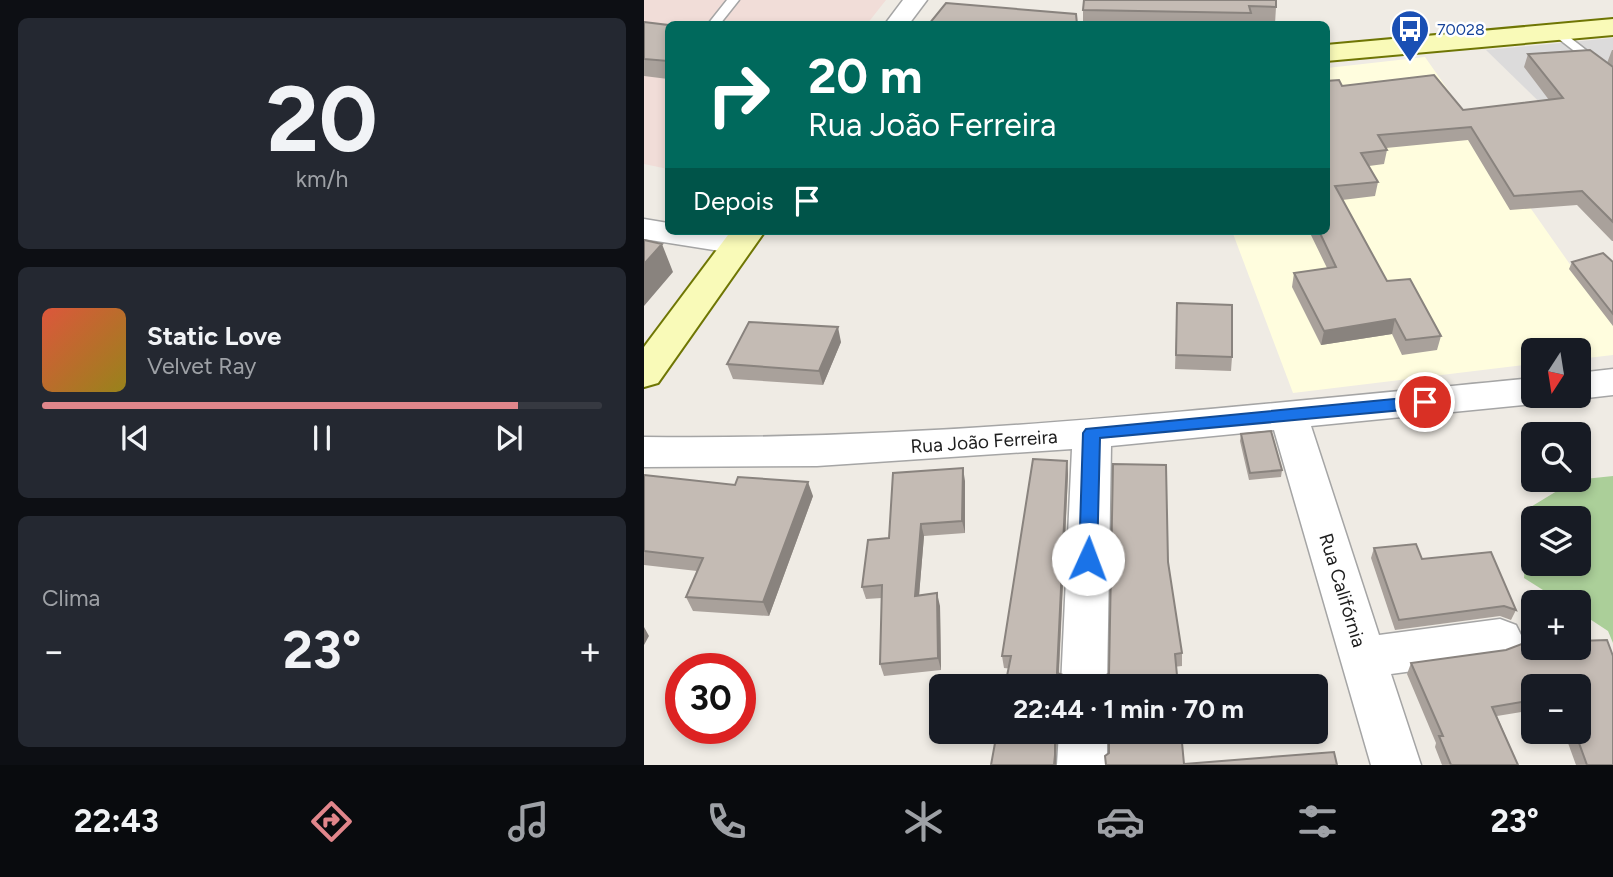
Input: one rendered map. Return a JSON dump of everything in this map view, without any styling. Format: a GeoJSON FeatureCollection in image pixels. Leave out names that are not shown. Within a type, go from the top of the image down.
{"type":"FeatureCollection","features":[{"type":"Feature","properties":{"kind":"street"},"geometry":{"type":"LineString","coordinates":[[899,21],[915,0]]}},
{"type":"Feature","properties":{"kind":"street"},"geometry":{"type":"LineString","coordinates":[[1330,53],[1613,27]]}},
{"type":"Feature","properties":{"kind":"street"},"geometry":{"type":"LineString","coordinates":[[644,229],[665,231]]}},
{"type":"Feature","properties":{"kind":"street"},"geometry":{"type":"LineString","coordinates":[[718,235],[743,237]]}},
{"type":"Feature","properties":{"kind":"street"},"geometry":{"type":"LineString","coordinates":[[644,374],[743,237]]}},
{"type":"Feature","properties":{"kind":"street"},"geometry":{"type":"LineString","coordinates":[[1591,385],[1613,382]]}},
{"type":"Feature","properties":{"kind":"street","name":"Rua João Ferreira"},"geometry":{"type":"LineString","coordinates":[[644,452],[809,452],[1091,433],[1521,392]]}},
{"type":"Feature","properties":{"kind":"street","name":"Rua Califórnia"},"geometry":{"type":"LineString","coordinates":[[1289,416],[1396,765]]}},
{"type":"Feature","properties":{"kind":"street"},"geometry":{"type":"LineString","coordinates":[[1084,674],[1091,433]]}},
{"type":"Feature","properties":{"kind":"street"},"geometry":{"type":"LineString","coordinates":[[1363,657],[1500,639]]}},
{"type":"Feature","properties":{"kind":"street"},"geometry":{"type":"LineString","coordinates":[[1082,765],[1083,744]]}},
{"type":"Feature","properties":{"kind":"lane"},"geometry":{"type":"LineString","coordinates":[[716,21],[733,0]]}},
{"type":"Feature","properties":{"kind":"lane"},"geometry":{"type":"LineString","coordinates":[[1559,33],[1613,77]]}},
{"type":"Feature","properties":{"kind":"shaded area"},"geometry":{"type":"Polygon","coordinates":[[[644,0],[886,0],[869,21],[665,21],[665,168],[644,164],[644,0]]]}},
{"type":"Feature","properties":{"kind":"shaded area"},"geometry":{"type":"Polygon","coordinates":[[[1613,38],[1613,174],[1486,50],[1613,38]]]}},
{"type":"Feature","properties":{"kind":"shaded area"},"geometry":{"type":"Polygon","coordinates":[[[1425,57],[1613,326],[1613,355],[1591,358],[1591,338],[1521,338],[1521,365],[1293,393],[1234,235],[1330,235],[1330,68],[1425,57]]]}},
{"type":"Feature","properties":{"kind":"green space"},"geometry":{"type":"Polygon","coordinates":[[[1613,476],[1613,643],[1608,631],[1591,620],[1591,590],[1543,590],[1524,578],[1591,576],[1591,506],[1532,506],[1555,492],[1591,492],[1591,478],[1613,476]]]}},
{"type":"Feature","properties":{"kind":"building"},"geometry":{"type":"Polygon","coordinates":[[[1084,0],[1276,0],[1276,7],[1249,6],[1251,13],[1083,10],[1084,0]]]}},
{"type":"Feature","properties":{"kind":"building"},"geometry":{"type":"Polygon","coordinates":[[[946,3],[1076,14],[1077,21],[931,21],[946,3]]]}},
{"type":"Feature","properties":{"kind":"building"},"geometry":{"type":"Polygon","coordinates":[[[644,22],[665,25],[665,61],[644,59],[644,22]]]}},
{"type":"Feature","properties":{"kind":"building"},"geometry":{"type":"Polygon","coordinates":[[[1590,50],[1613,67],[1613,222],[1582,191],[1514,196],[1471,127],[1378,135],[1387,150],[1361,153],[1378,182],[1335,186],[1387,281],[1410,279],[1441,336],[1406,340],[1395,319],[1324,331],[1294,273],[1336,267],[1321,235],[1330,235],[1330,81],[1339,80],[1342,86],[1434,75],[1463,110],[1563,98],[1528,54],[1590,50]]]}},
{"type":"Feature","properties":{"kind":"building"},"geometry":{"type":"Polygon","coordinates":[[[644,240],[662,244],[644,264],[644,240]]]}},
{"type":"Feature","properties":{"kind":"building"},"geometry":{"type":"Polygon","coordinates":[[[1603,253],[1613,262],[1613,314],[1572,262],[1603,253]]]}},
{"type":"Feature","properties":{"kind":"building"},"geometry":{"type":"Polygon","coordinates":[[[1177,303],[1232,305],[1232,357],[1176,355],[1177,303]]]}},
{"type":"Feature","properties":{"kind":"building"},"geometry":{"type":"Polygon","coordinates":[[[749,322],[838,327],[819,371],[727,364],[749,322]]]}},
{"type":"Feature","properties":{"kind":"building"},"geometry":{"type":"Polygon","coordinates":[[[1271,431],[1282,470],[1250,473],[1241,434],[1271,431]]]}},
{"type":"Feature","properties":{"kind":"building"},"geometry":{"type":"Polygon","coordinates":[[[1033,459],[1067,461],[1057,673],[1060,674],[1007,674],[1011,656],[1002,656],[1033,459]]]}},
{"type":"Feature","properties":{"kind":"building"},"geometry":{"type":"Polygon","coordinates":[[[1113,464],[1166,465],[1168,562],[1182,653],[1175,654],[1177,674],[1109,674],[1113,464]]]}},
{"type":"Feature","properties":{"kind":"building"},"geometry":{"type":"Polygon","coordinates":[[[963,468],[962,521],[921,524],[915,596],[937,593],[938,658],[880,664],[882,585],[862,587],[868,540],[889,538],[893,473],[963,468]]]}},
{"type":"Feature","properties":{"kind":"building"},"geometry":{"type":"Polygon","coordinates":[[[644,475],[735,485],[738,477],[808,482],[763,602],[686,597],[703,558],[644,551],[644,475]]]}},
{"type":"Feature","properties":{"kind":"building"},"geometry":{"type":"Polygon","coordinates":[[[1416,544],[1422,559],[1491,552],[1516,610],[1504,606],[1399,620],[1374,548],[1416,544]]]}},
{"type":"Feature","properties":{"kind":"building"},"geometry":{"type":"Polygon","coordinates":[[[1607,640],[1613,656],[1613,765],[1587,765],[1579,744],[1591,744],[1591,674],[1521,674],[1521,702],[1492,707],[1518,765],[1451,765],[1439,736],[1443,736],[1411,663],[1506,650],[1521,644],[1521,660],[1591,660],[1591,641],[1607,640]]]}},
{"type":"Feature","properties":{"kind":"building"},"geometry":{"type":"Polygon","coordinates":[[[995,744],[1055,744],[1054,765],[991,765],[995,744]]]}},
{"type":"Feature","properties":{"kind":"building"},"geometry":{"type":"Polygon","coordinates":[[[1109,744],[1182,744],[1184,764],[1334,752],[1337,765],[1106,765],[1105,756],[1109,753],[1109,744]]]}},
{"type":"Feature","properties":{"kind":"place","name":"70028"},"geometry":{"type":"Point","coordinates":[1410,63]}},
{"type":"Feature","properties":{"kind":"route"},"geometry":{"type":"LineString","coordinates":[[1088,559],[1091,433],[1425,402]]}}]}
